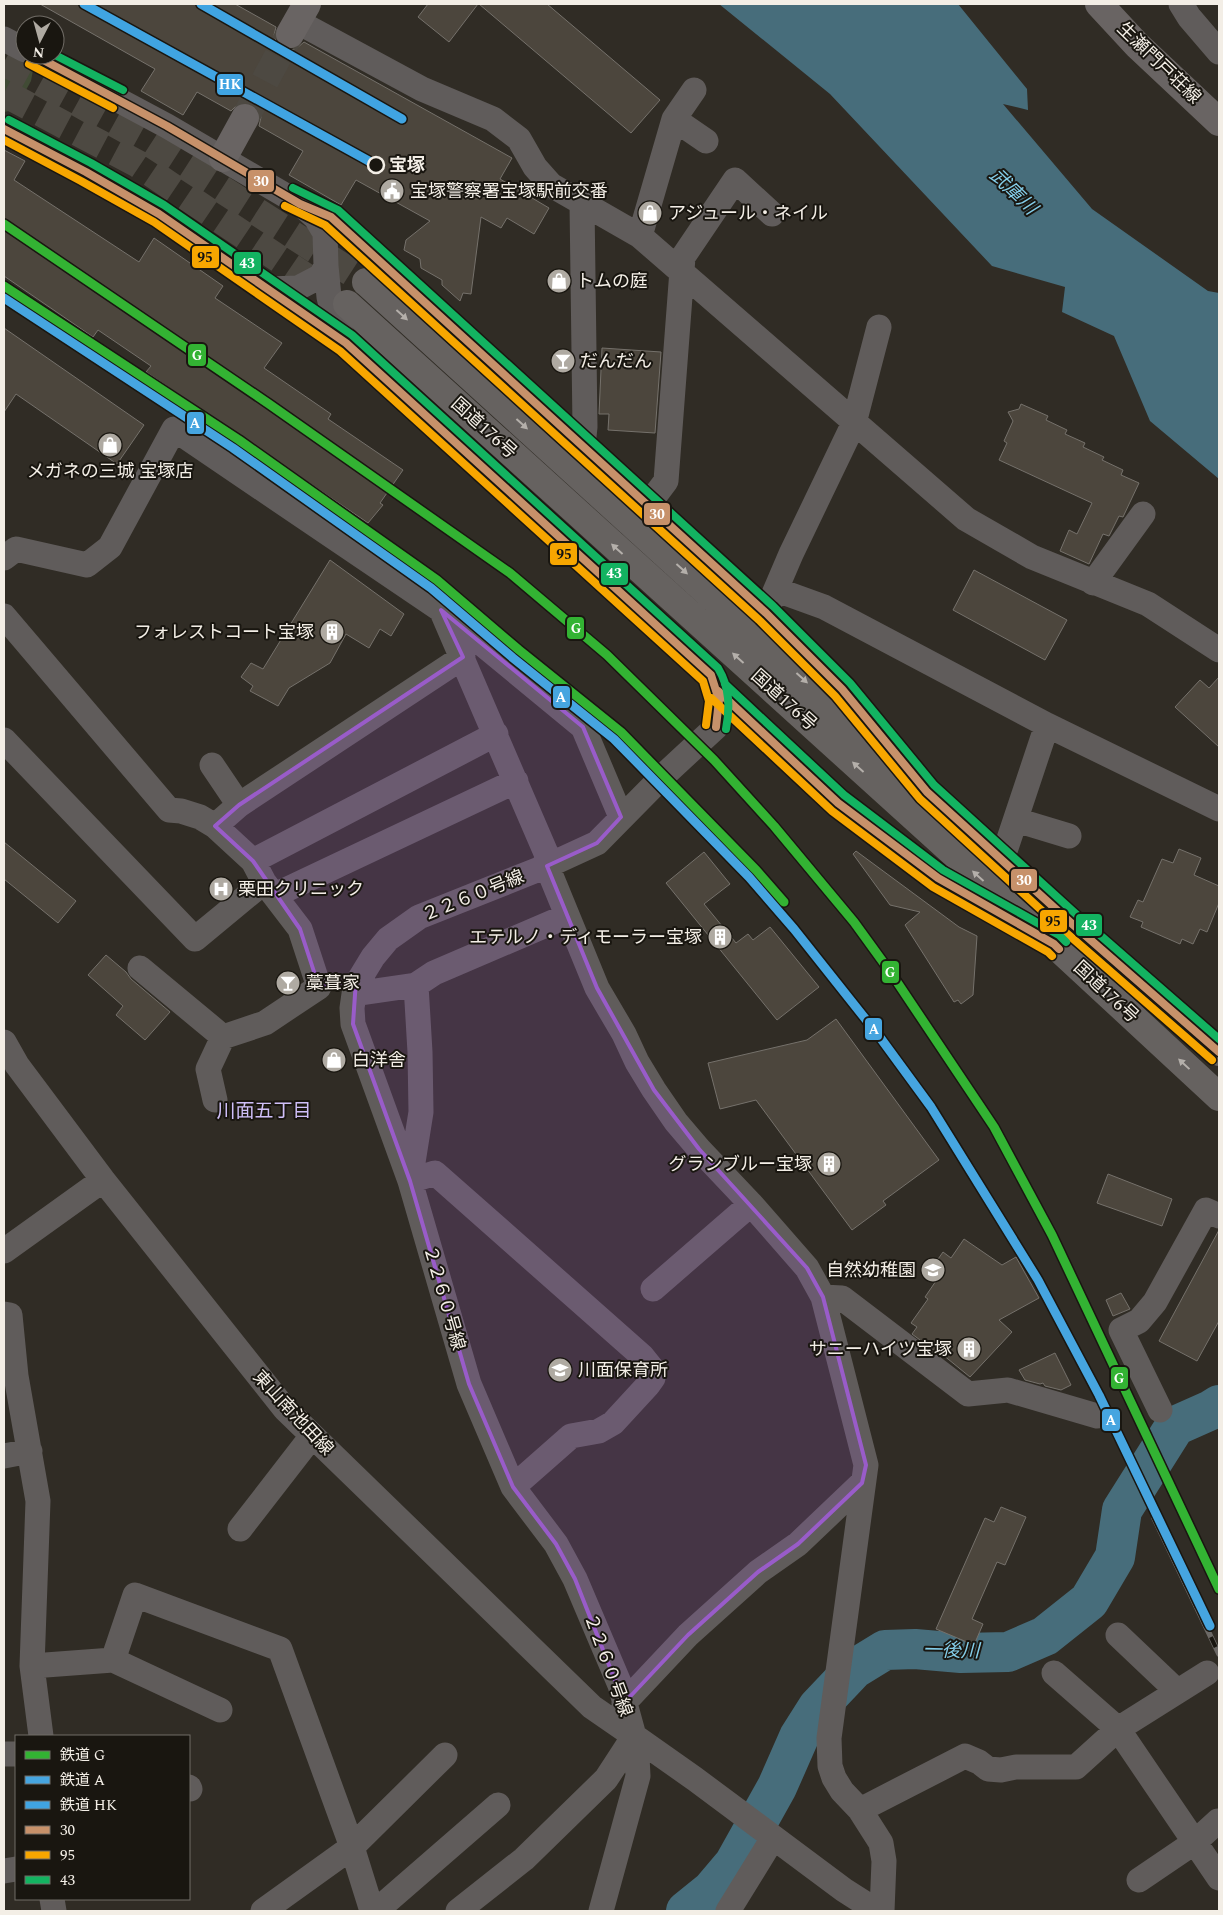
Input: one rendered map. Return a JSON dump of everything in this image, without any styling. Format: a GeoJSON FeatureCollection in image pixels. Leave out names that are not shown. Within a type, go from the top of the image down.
{"type":"FeatureCollection","features":[{"type":"Feature","properties":{"kind":"highway","name":"国道176号"},"geometry":{"type":"LineString","coordinates":[[366,282],[1002,860],[1219,1052]]}},
{"type":"Feature","properties":{"kind":"highway","name":"国道176号"},"geometry":{"type":"LineString","coordinates":[[347,304],[1054,944],[1219,1098]]}},
{"type":"Feature","properties":{"kind":"main road","name":"生瀬門戸荘線"},"geometry":{"type":"LineString","coordinates":[[1099,4],[1137,45],[1219,122]]}},
{"type":"Feature","properties":{"kind":"main road"},"geometry":{"type":"LineString","coordinates":[[223,158],[245,118]]}},
{"type":"Feature","properties":{"kind":"street"},"geometry":{"type":"LineString","coordinates":[[1181,4],[1189,17],[1219,52]]}},
{"type":"Feature","properties":{"kind":"street"},"geometry":{"type":"LineString","coordinates":[[298,20],[422,89],[493,119],[519,138],[536,168],[551,185],[640,236],[966,519],[1032,557],[1148,604],[1219,650]]}},
{"type":"Feature","properties":{"kind":"street"},"geometry":{"type":"LineString","coordinates":[[53,65],[159,121],[300,204],[331,217],[766,613],[842,689],[927,792]]}},
{"type":"Feature","properties":{"kind":"street"},"geometry":{"type":"LineString","coordinates":[[640,236],[674,119],[694,90]]}},
{"type":"Feature","properties":{"kind":"street"},"geometry":{"type":"LineString","coordinates":[[674,119],[706,141]]}},
{"type":"Feature","properties":{"kind":"street"},"geometry":{"type":"LineString","coordinates":[[4,129],[86,172],[159,214],[346,343],[711,675],[718,691],[720,712],[716,727],[739,728],[764,734]]}},
{"type":"Feature","properties":{"kind":"street"},"geometry":{"type":"LineString","coordinates":[[648,505],[666,481],[683,257],[735,180],[772,214]]}},
{"type":"Feature","properties":{"kind":"street"},"geometry":{"type":"LineString","coordinates":[[582,203],[585,427],[583,446]]}},
{"type":"Feature","properties":{"kind":"street"},"geometry":{"type":"LineString","coordinates":[[300,204],[316,218],[325,233],[329,297],[334,318],[346,343]]}},
{"type":"Feature","properties":{"kind":"street"},"geometry":{"type":"LineString","coordinates":[[269,289],[298,288],[320,276],[326,266]]}},
{"type":"Feature","properties":{"kind":"street"},"geometry":{"type":"LineString","coordinates":[[766,613],[791,554],[854,422],[880,327]]}},
{"type":"Feature","properties":{"kind":"street"},"geometry":{"type":"LineString","coordinates":[[4,558],[16,548],[86,565],[110,547],[174,430],[441,610],[583,727],[621,817]]}},
{"type":"Feature","properties":{"kind":"street"},"geometry":{"type":"LineString","coordinates":[[1093,582],[1143,514]]}},
{"type":"Feature","properties":{"kind":"street"},"geometry":{"type":"LineString","coordinates":[[777,590],[824,607],[1047,724],[1219,810]]}},
{"type":"Feature","properties":{"kind":"street"},"geometry":{"type":"LineString","coordinates":[[441,610],[546,853],[547,866],[597,988],[654,1090],[676,1122],[752,1204],[807,1268],[823,1297],[866,1464],[829,1738],[830,1766],[842,1791],[860,1810],[881,1843],[884,1861],[882,1911]]}},
{"type":"Feature","properties":{"kind":"street"},"geometry":{"type":"LineString","coordinates":[[4,616],[169,810],[181,811],[200,817],[215,826],[264,880],[300,929],[319,988]]}},
{"type":"Feature","properties":{"kind":"street"},"geometry":{"type":"LineString","coordinates":[[215,826],[239,806],[462,657]]}},
{"type":"Feature","properties":{"kind":"street"},"geometry":{"type":"LineString","coordinates":[[718,691],[838,802],[938,878],[1054,944]]}},
{"type":"Feature","properties":{"kind":"street"},"geometry":{"type":"LineString","coordinates":[[1002,860],[1047,724]]}},
{"type":"Feature","properties":{"kind":"street","name":"２２６０号線"},"geometry":{"type":"LineString","coordinates":[[716,727],[621,817],[598,843],[547,866],[419,917],[388,939],[373,957],[357,987],[352,1008],[353,1024],[410,1181],[470,1384],[513,1487],[556,1544],[575,1579],[620,1685],[634,1736],[695,1778],[762,1830],[877,1911]]}},
{"type":"Feature","properties":{"kind":"street"},"geometry":{"type":"LineString","coordinates":[[4,740],[195,939],[264,880],[496,734]]}},
{"type":"Feature","properties":{"kind":"street"},"geometry":{"type":"LineString","coordinates":[[212,765],[239,806]]}},
{"type":"Feature","properties":{"kind":"street"},"geometry":{"type":"LineString","coordinates":[[264,880],[516,781]]}},
{"type":"Feature","properties":{"kind":"street"},"geometry":{"type":"LineString","coordinates":[[1016,820],[1069,836]]}},
{"type":"Feature","properties":{"kind":"street"},"geometry":{"type":"LineString","coordinates":[[215,1100],[208,1069],[223,1037],[265,1023],[319,988],[416,985],[434,973],[567,916]]}},
{"type":"Feature","properties":{"kind":"street"},"geometry":{"type":"LineString","coordinates":[[140,968],[223,1037]]}},
{"type":"Feature","properties":{"kind":"street"},"geometry":{"type":"LineString","coordinates":[[416,985],[421,1112],[410,1181],[435,1173],[642,1356],[654,1370],[653,1378],[648,1385],[614,1423],[598,1431],[571,1436],[513,1487]]}},
{"type":"Feature","properties":{"kind":"street","name":"東山南池田線"},"geometry":{"type":"LineString","coordinates":[[4,1042],[17,1065],[103,1180],[285,1409],[592,1707],[634,1736]]}},
{"type":"Feature","properties":{"kind":"street"},"geometry":{"type":"LineString","coordinates":[[4,1251],[103,1180]]}},
{"type":"Feature","properties":{"kind":"street"},"geometry":{"type":"LineString","coordinates":[[653,1289],[752,1204]]}},
{"type":"Feature","properties":{"kind":"street"},"geometry":{"type":"LineString","coordinates":[[1160,1410],[1121,1330],[1139,1321],[1155,1302],[1206,1210],[1219,1216]]}},
{"type":"Feature","properties":{"kind":"street"},"geometry":{"type":"LineString","coordinates":[[823,1297],[842,1298],[968,1394],[1008,1390],[1097,1416]]}},
{"type":"Feature","properties":{"kind":"street"},"geometry":{"type":"LineString","coordinates":[[4,1314],[10,1316],[10,1376],[30,1451],[38,1501],[32,1666],[40,1735]]}},
{"type":"Feature","properties":{"kind":"street"},"geometry":{"type":"LineString","coordinates":[[240,1528],[312,1436]]}},
{"type":"Feature","properties":{"kind":"street"},"geometry":{"type":"LineString","coordinates":[[4,1456],[30,1451]]}},
{"type":"Feature","properties":{"kind":"street"},"geometry":{"type":"LineString","coordinates":[[624,1704],[688,1635],[758,1572],[798,1544],[862,1483]]}},
{"type":"Feature","properties":{"kind":"street"},"geometry":{"type":"LineString","coordinates":[[113,1660],[135,1595],[280,1650],[374,1911],[498,1805]]}},
{"type":"Feature","properties":{"kind":"street"},"geometry":{"type":"LineString","coordinates":[[1118,1635],[1177,1691]]}},
{"type":"Feature","properties":{"kind":"street"},"geometry":{"type":"LineString","coordinates":[[32,1666],[113,1660],[220,1710]]}},
{"type":"Feature","properties":{"kind":"street"},"geometry":{"type":"LineString","coordinates":[[1054,1673],[1118,1729],[1219,1878]]}},
{"type":"Feature","properties":{"kind":"street"},"geometry":{"type":"LineString","coordinates":[[860,1810],[965,1756],[979,1762],[988,1769],[1076,1766],[1118,1729],[1207,1673]]}},
{"type":"Feature","properties":{"kind":"street"},"geometry":{"type":"LineString","coordinates":[[458,1911],[524,1859],[606,1779],[634,1736]]}},
{"type":"Feature","properties":{"kind":"street"},"geometry":{"type":"LineString","coordinates":[[601,1911],[638,1776],[634,1736]]}},
{"type":"Feature","properties":{"kind":"street"},"geometry":{"type":"LineString","coordinates":[[263,1911],[352,1847],[445,1755]]}},
{"type":"Feature","properties":{"kind":"street"},"geometry":{"type":"LineString","coordinates":[[1139,1880],[1195,1842],[1218,1821]]}},
{"type":"Feature","properties":{"kind":"street"},"geometry":{"type":"LineString","coordinates":[[728,1911],[762,1830]]}},
{"type":"Feature","properties":{"kind":"highlighted area"},"geometry":{"type":"Polygon","coordinates":[[[441,610],[583,727],[621,817],[597,843],[547,866],[597,988],[654,1090],[699,1149],[807,1268],[823,1297],[866,1465],[862,1483],[798,1544],[758,1572],[688,1635],[624,1703],[575,1579],[556,1544],[513,1487],[469,1384],[410,1181],[353,1024],[356,980],[319,987],[300,929],[253,861],[215,826],[239,805],[463,657],[441,610]]]}},
{"type":"Feature","properties":{"kind":"green space"},"geometry":{"type":"Polygon","coordinates":[[[17,66],[25,66],[33,70],[31,81],[15,110],[4,112],[4,78],[17,66]]]}},
{"type":"Feature","properties":{"kind":"water","name":"武庫川"},"geometry":{"type":"Polygon","coordinates":[[[719,4],[958,4],[1027,89],[1028,110],[1003,104],[1092,209],[1208,291],[1219,293],[1219,479],[1150,421],[1114,336],[1062,312],[1065,287],[992,266],[830,94],[719,4]]]}},
{"type":"Feature","properties":{"kind":"building"},"geometry":{"type":"Polygon","coordinates":[[[40,4],[235,4],[276,27],[274,35],[276,41],[283,48],[291,50],[304,42],[512,158],[500,179],[549,208],[534,234],[507,218],[501,228],[481,217],[471,294],[463,293],[460,301],[442,285],[442,280],[421,268],[420,259],[404,250],[406,240],[430,221],[356,180],[341,205],[289,175],[303,151],[259,126],[261,117],[253,105],[244,102],[237,105],[231,111],[197,92],[183,115],[141,91],[155,69],[65,18],[65,15],[59,15],[40,4]]]}},
{"type":"Feature","properties":{"kind":"building"},"geometry":{"type":"Polygon","coordinates":[[[428,4],[478,4],[449,42],[418,17],[428,4]]]}},
{"type":"Feature","properties":{"kind":"building"},"geometry":{"type":"Polygon","coordinates":[[[479,4],[547,4],[660,100],[631,133],[479,4]]]}},
{"type":"Feature","properties":{"kind":"building"},"geometry":{"type":"Polygon","coordinates":[[[4,150],[25,161],[14,180],[139,262],[154,238],[223,286],[215,298],[282,343],[264,368],[331,414],[328,419],[403,470],[380,503],[383,505],[368,523],[146,372],[151,366],[98,330],[93,337],[4,276],[4,150]]]}},
{"type":"Feature","properties":{"kind":"building"},"geometry":{"type":"Polygon","coordinates":[[[4,328],[144,425],[117,464],[16,394],[4,412],[4,328]]]}},
{"type":"Feature","properties":{"kind":"building"},"geometry":{"type":"Polygon","coordinates":[[[602,348],[661,352],[655,433],[608,430],[609,414],[599,414],[602,348]]]}},
{"type":"Feature","properties":{"kind":"building"},"geometry":{"type":"Polygon","coordinates":[[[1021,404],[1048,416],[1046,420],[1067,430],[1065,434],[1085,443],[1083,447],[1104,457],[1102,460],[1123,470],[1121,475],[1139,483],[1123,517],[1119,516],[1109,536],[1103,534],[1089,564],[1060,551],[1069,530],[1077,534],[1092,503],[999,460],[1007,443],[1004,441],[1013,421],[1008,412],[1019,409],[1021,404]]]}},
{"type":"Feature","properties":{"kind":"building","name":"フォレストコート宝塚"},"geometry":{"type":"Polygon","coordinates":[[[330,560],[404,614],[391,636],[380,629],[369,648],[346,634],[330,663],[289,688],[278,706],[250,691],[253,686],[241,677],[251,663],[263,669],[330,560]]]}},
{"type":"Feature","properties":{"kind":"building"},"geometry":{"type":"Polygon","coordinates":[[[974,570],[1067,620],[1045,660],[953,610],[974,570]]]}},
{"type":"Feature","properties":{"kind":"building"},"geometry":{"type":"Polygon","coordinates":[[[1219,677],[1219,747],[1175,707],[1200,680],[1209,688],[1219,677]]]}},
{"type":"Feature","properties":{"kind":"building"},"geometry":{"type":"Polygon","coordinates":[[[4,842],[76,901],[58,923],[4,879],[4,842]]]}},
{"type":"Feature","properties":{"kind":"building"},"geometry":{"type":"Polygon","coordinates":[[[1179,849],[1201,858],[1194,875],[1219,886],[1219,903],[1207,932],[1200,929],[1193,944],[1182,939],[1180,944],[1141,927],[1143,922],[1130,917],[1138,900],[1143,902],[1162,859],[1173,863],[1179,849]]]}},
{"type":"Feature","properties":{"kind":"building"},"geometry":{"type":"Polygon","coordinates":[[[856,851],[959,927],[977,936],[973,995],[961,1004],[958,1000],[954,1002],[905,925],[920,912],[890,905],[853,854],[856,851]]]}},
{"type":"Feature","properties":{"kind":"building","name":"エテルノ・ディモーラー宝塚"},"geometry":{"type":"Polygon","coordinates":[[[704,852],[730,884],[704,904],[736,943],[748,934],[753,940],[770,927],[819,987],[777,1020],[666,883],[704,852]]]}},
{"type":"Feature","properties":{"kind":"building"},"geometry":{"type":"Polygon","coordinates":[[[106,955],[170,1012],[145,1040],[116,1015],[123,1006],[88,975],[106,955]]]}},
{"type":"Feature","properties":{"kind":"building"},"geometry":{"type":"Polygon","coordinates":[[[836,1019],[939,1160],[883,1201],[886,1205],[852,1230],[756,1100],[720,1109],[708,1063],[807,1040],[836,1019]]]}},
{"type":"Feature","properties":{"kind":"building"},"geometry":{"type":"Polygon","coordinates":[[[1108,1174],[1172,1199],[1162,1226],[1097,1203],[1108,1174]]]}},
{"type":"Feature","properties":{"kind":"building"},"geometry":{"type":"Polygon","coordinates":[[[1219,1230],[1219,1321],[1197,1361],[1159,1341],[1219,1230]]]}},
{"type":"Feature","properties":{"kind":"building"},"geometry":{"type":"Polygon","coordinates":[[[964,1239],[1002,1265],[1016,1257],[1039,1298],[999,1320],[1012,1332],[970,1377],[937,1350],[936,1352],[912,1334],[917,1327],[911,1323],[928,1299],[925,1297],[938,1278],[929,1272],[943,1252],[951,1258],[964,1239]]]}},
{"type":"Feature","properties":{"kind":"building"},"geometry":{"type":"Polygon","coordinates":[[[1121,1293],[1130,1309],[1113,1316],[1106,1300],[1121,1293]]]}},
{"type":"Feature","properties":{"kind":"building"},"geometry":{"type":"Polygon","coordinates":[[[1055,1353],[1071,1385],[1061,1390],[1045,1386],[1043,1383],[1025,1380],[1019,1370],[1055,1353]]]}},
{"type":"Feature","properties":{"kind":"building"},"geometry":{"type":"Polygon","coordinates":[[[1001,1507],[1026,1517],[1005,1565],[997,1562],[972,1619],[983,1624],[974,1645],[936,1629],[985,1518],[994,1522],[1001,1507]]]}},
{"type":"Feature","properties":{"kind":"waterway","name":"一後川"},"geometry":{"type":"LineString","coordinates":[[686,1911],[712,1890],[734,1864],[777,1787],[799,1737],[818,1707],[854,1669],[885,1650],[915,1649],[961,1653],[1008,1652],[1045,1636],[1089,1601],[1115,1557],[1122,1510],[1175,1426],[1219,1405]]}},
{"type":"Feature","properties":{"kind":"tunnel"},"geometry":{"type":"LineString","coordinates":[[245,118],[290,34]]}},
{"type":"Feature","properties":{"kind":"tunnel"},"geometry":{"type":"LineString","coordinates":[[4,62],[147,141],[366,282]]}},
{"type":"Feature","properties":{"kind":"tunnel"},"geometry":{"type":"LineString","coordinates":[[4,93],[138,164],[331,294]]}},
{"type":"Feature","properties":{"kind":"railway"},"geometry":{"type":"LineString","coordinates":[[1154,1518],[1219,1654]]}},
{"type":"Feature","properties":{"kind":"rail line","name":"HK"},"geometry":{"type":"LineString","coordinates":[[84,4],[376,165]]}},
{"type":"Feature","properties":{"kind":"rail line","name":"HK"},"geometry":{"type":"LineString","coordinates":[[201,4],[402,119]]}},
{"type":"Feature","properties":{"kind":"rail line","name":"G"},"geometry":{"type":"LineString","coordinates":[[4,224],[269,404],[510,573],[607,655],[714,760],[774,826],[854,922],[891,973],[994,1127],[1052,1235],[1219,1589]]}},
{"type":"Feature","properties":{"kind":"rail line","name":"G"},"geometry":{"type":"LineString","coordinates":[[4,286],[239,440],[437,580],[519,650],[621,732],[756,870],[784,902]]}},
{"type":"Feature","properties":{"kind":"rail line","name":"A"},"geometry":{"type":"LineString","coordinates":[[4,298],[233,448],[431,588],[513,658],[614,739],[749,877],[794,929],[879,1036],[931,1107],[1038,1280],[1099,1395],[1210,1626]]}},
{"type":"Feature","properties":{"kind":"transit line","name":"43"},"geometry":{"type":"LineString","coordinates":[[65,60],[123,90]]}},
{"type":"Feature","properties":{"kind":"transit line","name":"95"},"geometry":{"type":"LineString","coordinates":[[31,65],[113,108]]}},
{"type":"Feature","properties":{"kind":"transit line","name":"30"},"geometry":{"type":"LineString","coordinates":[[53,65],[167,126],[300,204],[331,217],[766,613],[842,689],[927,792],[1070,922],[1219,1052]]}},
{"type":"Feature","properties":{"kind":"transit line","name":"43"},"geometry":{"type":"LineString","coordinates":[[9,120],[91,163],[164,205],[352,335],[718,668],[725,683],[728,698],[726,729]]}},
{"type":"Feature","properties":{"kind":"transit line","name":"30"},"geometry":{"type":"LineString","coordinates":[[4,129],[86,172],[159,214],[346,343],[711,675],[719,700],[716,727]]}},
{"type":"Feature","properties":{"kind":"transit line","name":"95"},"geometry":{"type":"LineString","coordinates":[[4,140],[154,222],[340,351],[703,681],[709,701],[706,725]]}},
{"type":"Feature","properties":{"kind":"transit line","name":"43"},"geometry":{"type":"LineString","coordinates":[[293,188],[338,210],[773,606],[850,683],[934,785],[1077,915],[1219,1039]]}},
{"type":"Feature","properties":{"kind":"transit line","name":"95"},"geometry":{"type":"LineString","coordinates":[[285,206],[325,225],[759,620],[835,696],[920,799],[1063,930],[1212,1060]]}},
{"type":"Feature","properties":{"kind":"transit line","name":"43"},"geometry":{"type":"LineString","coordinates":[[725,684],[844,795],[943,870],[1059,935],[1066,942]]}},
{"type":"Feature","properties":{"kind":"transit line","name":"30"},"geometry":{"type":"LineString","coordinates":[[718,691],[838,803],[938,878],[1054,944],[1059,949]]}},
{"type":"Feature","properties":{"kind":"transit line","name":"95"},"geometry":{"type":"LineString","coordinates":[[711,698],[832,811],[933,887],[1052,956]]}},
{"type":"Feature","properties":{"kind":"place","name":"宝塚"},"geometry":{"type":"Point","coordinates":[376,165]}},
{"type":"Feature","properties":{"kind":"place","name":"宝塚警察署宝塚駅前交番"},"geometry":{"type":"Point","coordinates":[392,191]}},
{"type":"Feature","properties":{"kind":"place","name":"アジュール・ネイル"},"geometry":{"type":"Point","coordinates":[650,213]}},
{"type":"Feature","properties":{"kind":"place","name":"トムの庭"},"geometry":{"type":"Point","coordinates":[559,281]}},
{"type":"Feature","properties":{"kind":"place","name":"だんだん"},"geometry":{"type":"Point","coordinates":[563,361]}},
{"type":"Feature","properties":{"kind":"place","name":"メガネの三城 宝塚店"},"geometry":{"type":"Point","coordinates":[110,445]}},
{"type":"Feature","properties":{"kind":"place","name":"フォレストコート宝塚"},"geometry":{"type":"Point","coordinates":[332,632]}},
{"type":"Feature","properties":{"kind":"place","name":"栗田クリニック"},"geometry":{"type":"Point","coordinates":[221,889]}},
{"type":"Feature","properties":{"kind":"place","name":"エテルノ・ディモーラー宝塚"},"geometry":{"type":"Point","coordinates":[720,937]}},
{"type":"Feature","properties":{"kind":"place","name":"藁葺家"},"geometry":{"type":"Point","coordinates":[288,983]}},
{"type":"Feature","properties":{"kind":"place","name":"白洋舎"},"geometry":{"type":"Point","coordinates":[334,1060]}},
{"type":"Feature","properties":{"kind":"place","name":"グランブルー宝塚"},"geometry":{"type":"Point","coordinates":[829,1164]}},
{"type":"Feature","properties":{"kind":"place","name":"自然幼稚園"},"geometry":{"type":"Point","coordinates":[933,1270]}},
{"type":"Feature","properties":{"kind":"place","name":"サニーハイツ宝塚"},"geometry":{"type":"Point","coordinates":[969,1349]}},
{"type":"Feature","properties":{"kind":"place","name":"川面保育所"},"geometry":{"type":"Point","coordinates":[560,1370]}},
{"type":"Feature","properties":{"kind":"district","name":"川面五丁目"},"geometry":{"type":"Point","coordinates":[264,1111]}}]}
